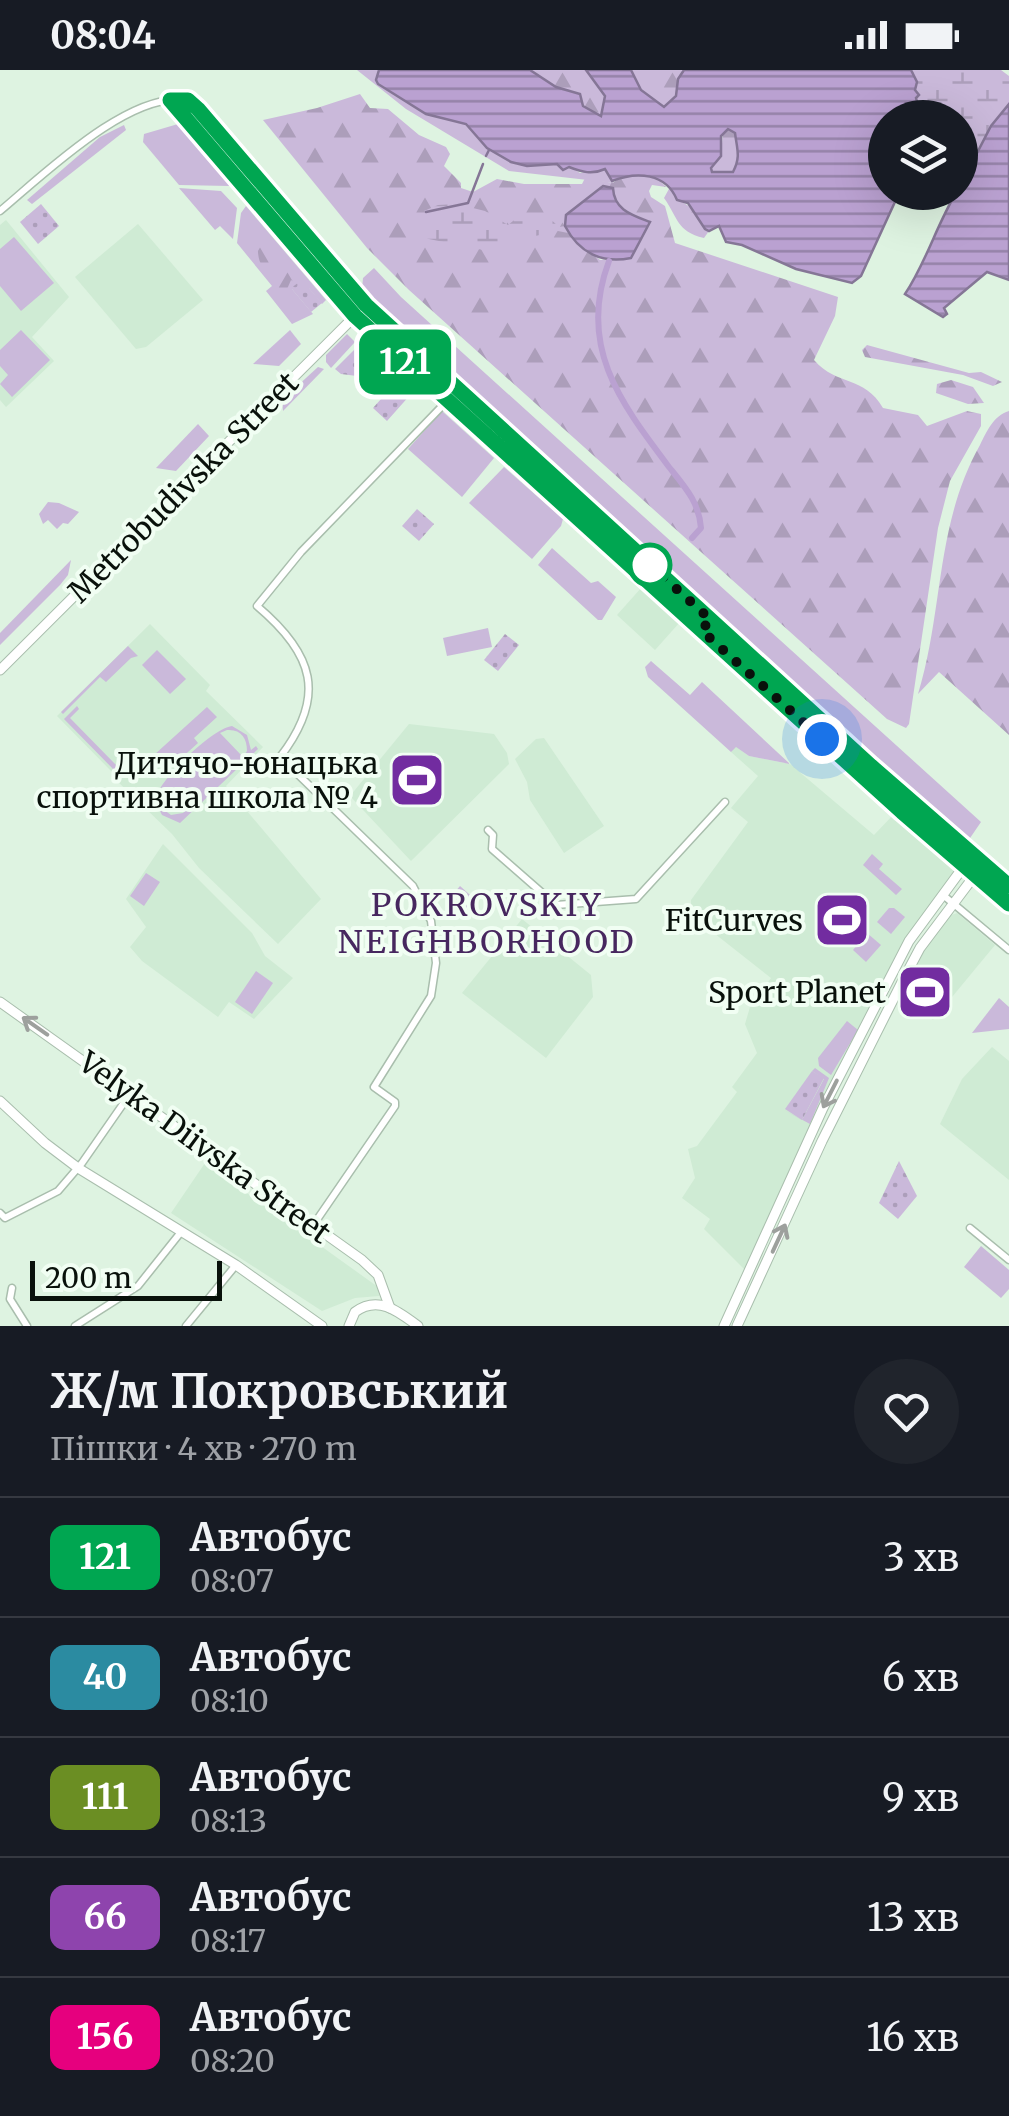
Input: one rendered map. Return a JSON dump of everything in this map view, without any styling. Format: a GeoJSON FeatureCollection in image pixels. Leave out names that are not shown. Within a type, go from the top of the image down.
{"type":"FeatureCollection","features":[{"type":"Feature","properties":{"kind":"main road","name":"Metrobudivska Street"},"geometry":{"type":"LineString","coordinates":[[0,670],[366,305]]}},
{"type":"Feature","properties":{"kind":"main road"},"geometry":{"type":"LineString","coordinates":[[366,305],[1009,886]]}},
{"type":"Feature","properties":{"kind":"main road"},"geometry":{"type":"LineString","coordinates":[[355,316],[1009,904]]}},
{"type":"Feature","properties":{"kind":"main road"},"geometry":{"type":"LineString","coordinates":[[701,630],[711,620]]}},
{"type":"Feature","properties":{"kind":"main road"},"geometry":{"type":"LineString","coordinates":[[724,1326],[798,1163],[909,941],[972,856]]}},
{"type":"Feature","properties":{"kind":"main road"},"geometry":{"type":"LineString","coordinates":[[738,1326],[810,1169],[920,948],[983,865]]}},
{"type":"Feature","properties":{"kind":"main road","name":"Velyka Diivska Street"},"geometry":{"type":"LineString","coordinates":[[0,1002],[375,1271],[390,1308],[418,1326]]}},
{"type":"Feature","properties":{"kind":"main road"},"geometry":{"type":"LineString","coordinates":[[858,1042],[869,1048]]}},
{"type":"Feature","properties":{"kind":"main road"},"geometry":{"type":"LineString","coordinates":[[0,1100],[78,1168],[236,1265],[322,1326]]}},
{"type":"Feature","properties":{"kind":"main road"},"geometry":{"type":"LineString","coordinates":[[798,1163],[810,1169]]}},
{"type":"Feature","properties":{"kind":"main road"},"geometry":{"type":"LineString","coordinates":[[349,1326],[355,1312],[366,1305],[390,1308]]}},
{"type":"Feature","properties":{"kind":"street"},"geometry":{"type":"LineString","coordinates":[[170,100],[355,316]]}},
{"type":"Feature","properties":{"kind":"street"},"geometry":{"type":"LineString","coordinates":[[0,211],[107,125],[170,100],[188,100],[366,305]]}},
{"type":"Feature","properties":{"kind":"street"},"geometry":{"type":"LineString","coordinates":[[314,1224],[396,1106],[374,1086],[432,996],[436,962],[430,921],[413,886],[280,757],[307,712],[306,672],[303,658],[285,633],[257,606],[301,552],[448,400]]}},
{"type":"Feature","properties":{"kind":"street"},"geometry":{"type":"LineString","coordinates":[[488,830],[494,835],[492,848],[556,905],[636,899],[725,802]]}},
{"type":"Feature","properties":{"kind":"street"},"geometry":{"type":"LineString","coordinates":[[943,895],[1009,950]]}},
{"type":"Feature","properties":{"kind":"street"},"geometry":{"type":"LineString","coordinates":[[0,1213],[5,1218],[51,1197],[78,1168],[128,1094],[132,1094]]}},
{"type":"Feature","properties":{"kind":"street"},"geometry":{"type":"LineString","coordinates":[[970,1228],[1009,1260]]}},
{"type":"Feature","properties":{"kind":"street"},"geometry":{"type":"LineString","coordinates":[[75,1326],[138,1286],[181,1231]]}},
{"type":"Feature","properties":{"kind":"street"},"geometry":{"type":"LineString","coordinates":[[186,1326],[236,1265]]}},
{"type":"Feature","properties":{"kind":"street"},"geometry":{"type":"LineString","coordinates":[[12,1288],[10,1299],[27,1326]]}},
{"type":"Feature","properties":{"kind":"shaded area"},"geometry":{"type":"Polygon","coordinates":[[[379,70],[530,70],[556,87],[580,94],[583,106],[601,116],[605,96],[586,70],[631,70],[641,90],[664,107],[676,96],[678,79],[684,70],[911,70],[919,95],[916,100],[868,100],[868,210],[891,210],[861,276],[852,283],[796,269],[726,242],[719,226],[705,229],[688,203],[677,200],[658,179],[641,175],[612,181],[605,169],[587,172],[569,167],[563,170],[557,164],[527,166],[511,162],[487,148],[466,124],[426,114],[378,84],[379,70]],[[728,129],[721,136],[721,156],[712,172],[733,172],[738,157],[735,133],[728,129]]]}},
{"type":"Feature","properties":{"kind":"shaded area"},"geometry":{"type":"Polygon","coordinates":[[[1009,104],[1009,280],[987,272],[944,308],[947,314],[943,317],[905,294],[947,210],[978,210],[978,151],[1009,104]]]}},
{"type":"Feature","properties":{"kind":"shaded area"},"geometry":{"type":"Polygon","coordinates":[[[603,186],[613,188],[625,211],[650,222],[631,258],[610,259],[592,254],[577,243],[565,226],[566,215],[603,186]]]}},
{"type":"Feature","properties":{"kind":"shaded area"},"geometry":{"type":"Polygon","coordinates":[[[6,220],[69,297],[32,337],[54,361],[6,407],[0,400],[0,225],[6,220]]]}},
{"type":"Feature","properties":{"kind":"shaded area"},"geometry":{"type":"Polygon","coordinates":[[[138,224],[203,300],[146,347],[136,349],[75,277],[138,224]]]}},
{"type":"Feature","properties":{"kind":"shaded area"},"geometry":{"type":"Polygon","coordinates":[[[642,587],[680,622],[655,650],[617,615],[642,587]]]}},
{"type":"Feature","properties":{"kind":"shaded area"},"geometry":{"type":"Polygon","coordinates":[[[150,624],[210,685],[206,691],[263,747],[226,786],[321,899],[278,944],[199,868],[172,834],[57,716],[150,624]]]}},
{"type":"Feature","properties":{"kind":"shaded area"},"geometry":{"type":"Polygon","coordinates":[[[409,724],[494,734],[507,753],[509,764],[411,861],[350,796],[409,724]]]}},
{"type":"Feature","properties":{"kind":"shaded area"},"geometry":{"type":"Polygon","coordinates":[[[544,738],[604,826],[564,853],[530,800],[527,782],[515,759],[536,739],[544,738]]]}},
{"type":"Feature","properties":{"kind":"shaded area"},"geometry":{"type":"Polygon","coordinates":[[[735,746],[749,756],[790,764],[874,835],[894,814],[954,871],[906,939],[846,1058],[822,1096],[822,1104],[745,1270],[704,1229],[710,1219],[682,1198],[695,1178],[688,1149],[697,1146],[737,1092],[732,1087],[757,1053],[745,1024],[750,1007],[771,978],[691,915],[691,900],[748,822],[731,808],[758,776],[731,752],[735,746]]]}},
{"type":"Feature","properties":{"kind":"shaded area"},"geometry":{"type":"Polygon","coordinates":[[[163,844],[252,933],[265,956],[293,978],[254,1019],[229,1002],[218,1017],[142,961],[130,947],[146,927],[126,899],[163,844]]]}},
{"type":"Feature","properties":{"kind":"shaded area"},"geometry":{"type":"Polygon","coordinates":[[[957,913],[995,945],[933,1020],[899,996],[923,949],[949,916],[957,913]]]}},
{"type":"Feature","properties":{"kind":"shaded area"},"geometry":{"type":"Polygon","coordinates":[[[522,919],[591,975],[593,997],[546,1058],[462,993],[522,919]]]}},
{"type":"Feature","properties":{"kind":"shaded area"},"geometry":{"type":"Polygon","coordinates":[[[992,1047],[1009,1061],[1009,1180],[940,1124],[962,1079],[992,1047]]]}},
{"type":"Feature","properties":{"kind":"shaded area"},"geometry":{"type":"Polygon","coordinates":[[[205,1163],[378,1287],[379,1296],[355,1298],[322,1311],[171,1213],[205,1163]]]}},
{"type":"Feature","properties":{"kind":"green space"},"geometry":{"type":"Polygon","coordinates":[[[357,70],[379,70],[378,84],[426,114],[466,124],[488,148],[518,165],[557,164],[580,173],[605,169],[614,183],[509,171],[406,109],[357,70]]]}},
{"type":"Feature","properties":{"kind":"green space"},"geometry":{"type":"Polygon","coordinates":[[[530,70],[586,70],[605,96],[604,115],[588,110],[580,94],[556,87],[530,70]]]}},
{"type":"Feature","properties":{"kind":"green space"},"geometry":{"type":"Polygon","coordinates":[[[631,70],[684,70],[673,100],[664,107],[641,90],[631,70]]]}},
{"type":"Feature","properties":{"kind":"green space"},"geometry":{"type":"Polygon","coordinates":[[[911,70],[1001,70],[1009,76],[1009,104],[991,126],[979,151],[978,100],[914,100],[917,82],[911,70]]]}},
{"type":"Feature","properties":{"kind":"green space"},"geometry":{"type":"Polygon","coordinates":[[[360,94],[370,108],[388,109],[419,135],[446,147],[450,154],[444,166],[461,183],[461,188],[473,192],[497,179],[524,184],[582,184],[585,178],[613,183],[633,174],[648,175],[666,187],[652,185],[649,191],[651,197],[665,206],[675,243],[838,297],[835,316],[814,360],[823,368],[868,390],[883,408],[918,415],[927,426],[967,411],[981,414],[981,426],[950,481],[938,528],[906,728],[887,719],[367,248],[263,120],[360,94]],[[599,188],[566,215],[568,233],[600,260],[631,258],[650,222],[621,207],[613,189],[599,188]]]}},
{"type":"Feature","properties":{"kind":"green space"},"geometry":{"type":"Polygon","coordinates":[[[178,124],[229,186],[179,185],[143,142],[144,134],[178,124]]]}},
{"type":"Feature","properties":{"kind":"green space"},"geometry":{"type":"Polygon","coordinates":[[[124,125],[126,130],[32,204],[27,200],[100,137],[124,125]]]}},
{"type":"Feature","properties":{"kind":"green space"},"geometry":{"type":"Polygon","coordinates":[[[733,129],[740,155],[733,172],[712,171],[721,156],[723,131],[733,129]]]}},
{"type":"Feature","properties":{"kind":"green space"},"geometry":{"type":"Polygon","coordinates":[[[670,187],[677,200],[692,209],[709,231],[704,238],[688,232],[679,223],[664,198],[670,187]]]}},
{"type":"Feature","properties":{"kind":"green space"},"geometry":{"type":"Polygon","coordinates":[[[179,188],[221,191],[237,208],[233,239],[220,226],[215,230],[179,188]]]}},
{"type":"Feature","properties":{"kind":"green space"},"geometry":{"type":"Polygon","coordinates":[[[41,204],[59,226],[38,244],[20,222],[41,204]]]}},
{"type":"Feature","properties":{"kind":"green space"},"geometry":{"type":"Polygon","coordinates":[[[457,204],[485,211],[508,225],[523,213],[544,213],[559,227],[565,226],[568,233],[558,231],[526,238],[493,252],[424,238],[424,228],[442,226],[445,221],[424,211],[457,204]]]}},
{"type":"Feature","properties":{"kind":"green space"},"geometry":{"type":"Polygon","coordinates":[[[246,206],[326,300],[322,304],[302,280],[292,289],[313,314],[292,324],[266,291],[272,286],[237,243],[241,213],[246,206]]]}},
{"type":"Feature","properties":{"kind":"green space"},"geometry":{"type":"Polygon","coordinates":[[[252,220],[269,235],[280,270],[302,276],[310,287],[308,291],[291,280],[280,298],[260,262],[257,244],[243,230],[245,223],[252,220]]]}},
{"type":"Feature","properties":{"kind":"green space"},"geometry":{"type":"Polygon","coordinates":[[[14,237],[54,283],[21,311],[0,286],[0,249],[14,237]]]}},
{"type":"Feature","properties":{"kind":"green space"},"geometry":{"type":"Polygon","coordinates":[[[374,268],[401,297],[981,822],[968,841],[362,289],[363,278],[374,268]]]}},
{"type":"Feature","properties":{"kind":"green space"},"geometry":{"type":"Polygon","coordinates":[[[302,280],[322,303],[311,312],[291,288],[302,280]]]}},
{"type":"Feature","properties":{"kind":"green space"},"geometry":{"type":"Polygon","coordinates":[[[21,330],[50,360],[12,397],[0,384],[8,375],[0,366],[0,350],[21,330]]]}},
{"type":"Feature","properties":{"kind":"green space"},"geometry":{"type":"Polygon","coordinates":[[[290,330],[301,344],[279,366],[253,364],[290,330]]]}},
{"type":"Feature","properties":{"kind":"green space"},"geometry":{"type":"Polygon","coordinates":[[[347,334],[355,342],[331,368],[326,355],[347,334]]]}},
{"type":"Feature","properties":{"kind":"green space"},"geometry":{"type":"Polygon","coordinates":[[[359,345],[411,394],[387,421],[373,408],[381,399],[357,376],[335,369],[359,345]]]}},
{"type":"Feature","properties":{"kind":"green space"},"geometry":{"type":"Polygon","coordinates":[[[867,345],[969,373],[981,372],[1002,382],[993,386],[963,375],[865,357],[862,350],[867,345]]]}},
{"type":"Feature","properties":{"kind":"green space"},"geometry":{"type":"Polygon","coordinates":[[[318,367],[324,369],[283,411],[282,400],[318,367]]]}},
{"type":"Feature","properties":{"kind":"green space"},"geometry":{"type":"Polygon","coordinates":[[[951,380],[973,387],[984,403],[968,404],[936,393],[937,384],[951,380]]]}},
{"type":"Feature","properties":{"kind":"green space"},"geometry":{"type":"Polygon","coordinates":[[[442,411],[494,458],[462,497],[408,449],[442,411]]]}},
{"type":"Feature","properties":{"kind":"green space"},"geometry":{"type":"Polygon","coordinates":[[[1009,411],[1009,735],[939,672],[918,694],[955,506],[965,475],[988,429],[1009,411]]]}},
{"type":"Feature","properties":{"kind":"green space"},"geometry":{"type":"Polygon","coordinates":[[[198,424],[209,436],[176,471],[156,468],[198,424]]]}},
{"type":"Feature","properties":{"kind":"green space"},"geometry":{"type":"Polygon","coordinates":[[[504,467],[563,519],[532,559],[469,503],[504,467]]]}},
{"type":"Feature","properties":{"kind":"green space"},"geometry":{"type":"Polygon","coordinates":[[[48,502],[79,512],[57,529],[48,520],[43,524],[39,514],[48,502]]]}},
{"type":"Feature","properties":{"kind":"green space"},"geometry":{"type":"Polygon","coordinates":[[[417,509],[434,524],[419,541],[402,526],[417,509]]]}},
{"type":"Feature","properties":{"kind":"green space"},"geometry":{"type":"Polygon","coordinates":[[[552,548],[591,583],[598,581],[616,597],[602,620],[538,565],[552,548]]]}},
{"type":"Feature","properties":{"kind":"green space"},"geometry":{"type":"Polygon","coordinates":[[[71,560],[68,575],[60,585],[0,645],[0,633],[71,560]]]}},
{"type":"Feature","properties":{"kind":"green space"},"geometry":{"type":"Polygon","coordinates":[[[488,628],[492,647],[447,656],[443,638],[488,628]]]}},
{"type":"Feature","properties":{"kind":"green space"},"geometry":{"type":"Polygon","coordinates":[[[505,634],[519,645],[498,671],[484,660],[505,634]]]}},
{"type":"Feature","properties":{"kind":"green space"},"geometry":{"type":"Polygon","coordinates":[[[128,646],[138,656],[106,682],[100,677],[63,714],[61,712],[128,646]]]}},
{"type":"Feature","properties":{"kind":"green space"},"geometry":{"type":"Polygon","coordinates":[[[157,650],[186,679],[170,694],[142,665],[157,650]]]}},
{"type":"Feature","properties":{"kind":"green space"},"geometry":{"type":"Polygon","coordinates":[[[651,661],[690,695],[702,682],[790,764],[749,756],[736,747],[731,752],[648,677],[645,667],[651,661]]]}},
{"type":"Feature","properties":{"kind":"green space"},"geometry":{"type":"Polygon","coordinates":[[[77,706],[79,709],[70,718],[116,765],[127,755],[131,759],[117,773],[64,719],[77,706]]]}},
{"type":"Feature","properties":{"kind":"green space"},"geometry":{"type":"Polygon","coordinates":[[[207,707],[217,717],[194,738],[198,743],[168,770],[154,755],[207,707]]]}},
{"type":"Feature","properties":{"kind":"green space"},"geometry":{"type":"Polygon","coordinates":[[[232,726],[247,735],[251,750],[256,746],[258,749],[180,823],[162,815],[155,801],[158,792],[165,782],[223,729],[232,726]],[[227,730],[220,733],[243,757],[247,751],[244,738],[227,730]],[[162,787],[157,797],[160,807],[171,815],[183,813],[185,811],[162,787]]]}},
{"type":"Feature","properties":{"kind":"green space"},"geometry":{"type":"Polygon","coordinates":[[[872,854],[883,864],[879,869],[902,889],[896,895],[863,865],[872,854]]]}},
{"type":"Feature","properties":{"kind":"green space"},"geometry":{"type":"Polygon","coordinates":[[[146,873],[160,882],[144,906],[130,896],[146,873]]]}},
{"type":"Feature","properties":{"kind":"green space"},"geometry":{"type":"Polygon","coordinates":[[[460,886],[478,902],[467,915],[449,899],[460,886]]]}},
{"type":"Feature","properties":{"kind":"green space"},"geometry":{"type":"Polygon","coordinates":[[[889,908],[905,917],[891,934],[877,922],[889,908]]]}},
{"type":"Feature","properties":{"kind":"green space"},"geometry":{"type":"Polygon","coordinates":[[[867,933],[881,945],[866,962],[853,950],[867,933]]]}},
{"type":"Feature","properties":{"kind":"green space"},"geometry":{"type":"Polygon","coordinates":[[[256,971],[273,983],[252,1014],[235,1002],[256,971]]]}},
{"type":"Feature","properties":{"kind":"green space"},"geometry":{"type":"Polygon","coordinates":[[[999,998],[1009,1007],[1009,1029],[972,1033],[999,998]]]}},
{"type":"Feature","properties":{"kind":"green space"},"geometry":{"type":"Polygon","coordinates":[[[847,1021],[858,1030],[831,1075],[819,1066],[818,1058],[847,1021]]]}},
{"type":"Feature","properties":{"kind":"green space"},"geometry":{"type":"Polygon","coordinates":[[[815,1068],[829,1078],[810,1124],[802,1120],[824,1079],[812,1071],[815,1068]]]}},
{"type":"Feature","properties":{"kind":"green space"},"geometry":{"type":"Polygon","coordinates":[[[812,1071],[824,1078],[802,1120],[785,1109],[812,1071]]]}},
{"type":"Feature","properties":{"kind":"green space"},"geometry":{"type":"Polygon","coordinates":[[[899,1161],[917,1196],[898,1219],[879,1203],[899,1161]]]}},
{"type":"Feature","properties":{"kind":"green space"},"geometry":{"type":"Polygon","coordinates":[[[981,1246],[1009,1270],[1009,1289],[1001,1298],[964,1267],[981,1246]]]}},
{"type":"Feature","properties":{"kind":"waterway"},"geometry":{"type":"LineString","coordinates":[[486,156],[489,150]]}},
{"type":"Feature","properties":{"kind":"waterway"},"geometry":{"type":"LineString","coordinates":[[426,212],[468,203],[483,164]]}},
{"type":"Feature","properties":{"kind":"waterway"},"geometry":{"type":"LineString","coordinates":[[609,261],[600,292],[601,346],[620,396],[694,503],[701,528],[692,538]]}},
{"type":"Feature","properties":{"kind":"bus line","name":"121"},"geometry":{"type":"LineString","coordinates":[[1009,886],[871,766],[366,305],[198,109],[188,100],[170,100],[355,316],[902,812],[1009,904]]}},
{"type":"Feature","properties":{"kind":"place","name":"Дитячо-юнацька спортивна школа № 4"},"geometry":{"type":"Point","coordinates":[417,780]}},
{"type":"Feature","properties":{"kind":"place","name":"FitCurves"},"geometry":{"type":"Point","coordinates":[842,920]}},
{"type":"Feature","properties":{"kind":"place","name":"Sport Planet"},"geometry":{"type":"Point","coordinates":[925,992]}},
{"type":"Feature","properties":{"kind":"district","name":"POKROVSKIY NEIGHBORHOOD"},"geometry":{"type":"Point","coordinates":[487,924]}},
{"type":"Feature","properties":{"kind":"route"},"geometry":{"type":"LineString","coordinates":[[650,565],[711,620],[701,630],[822,739]]}}]}
